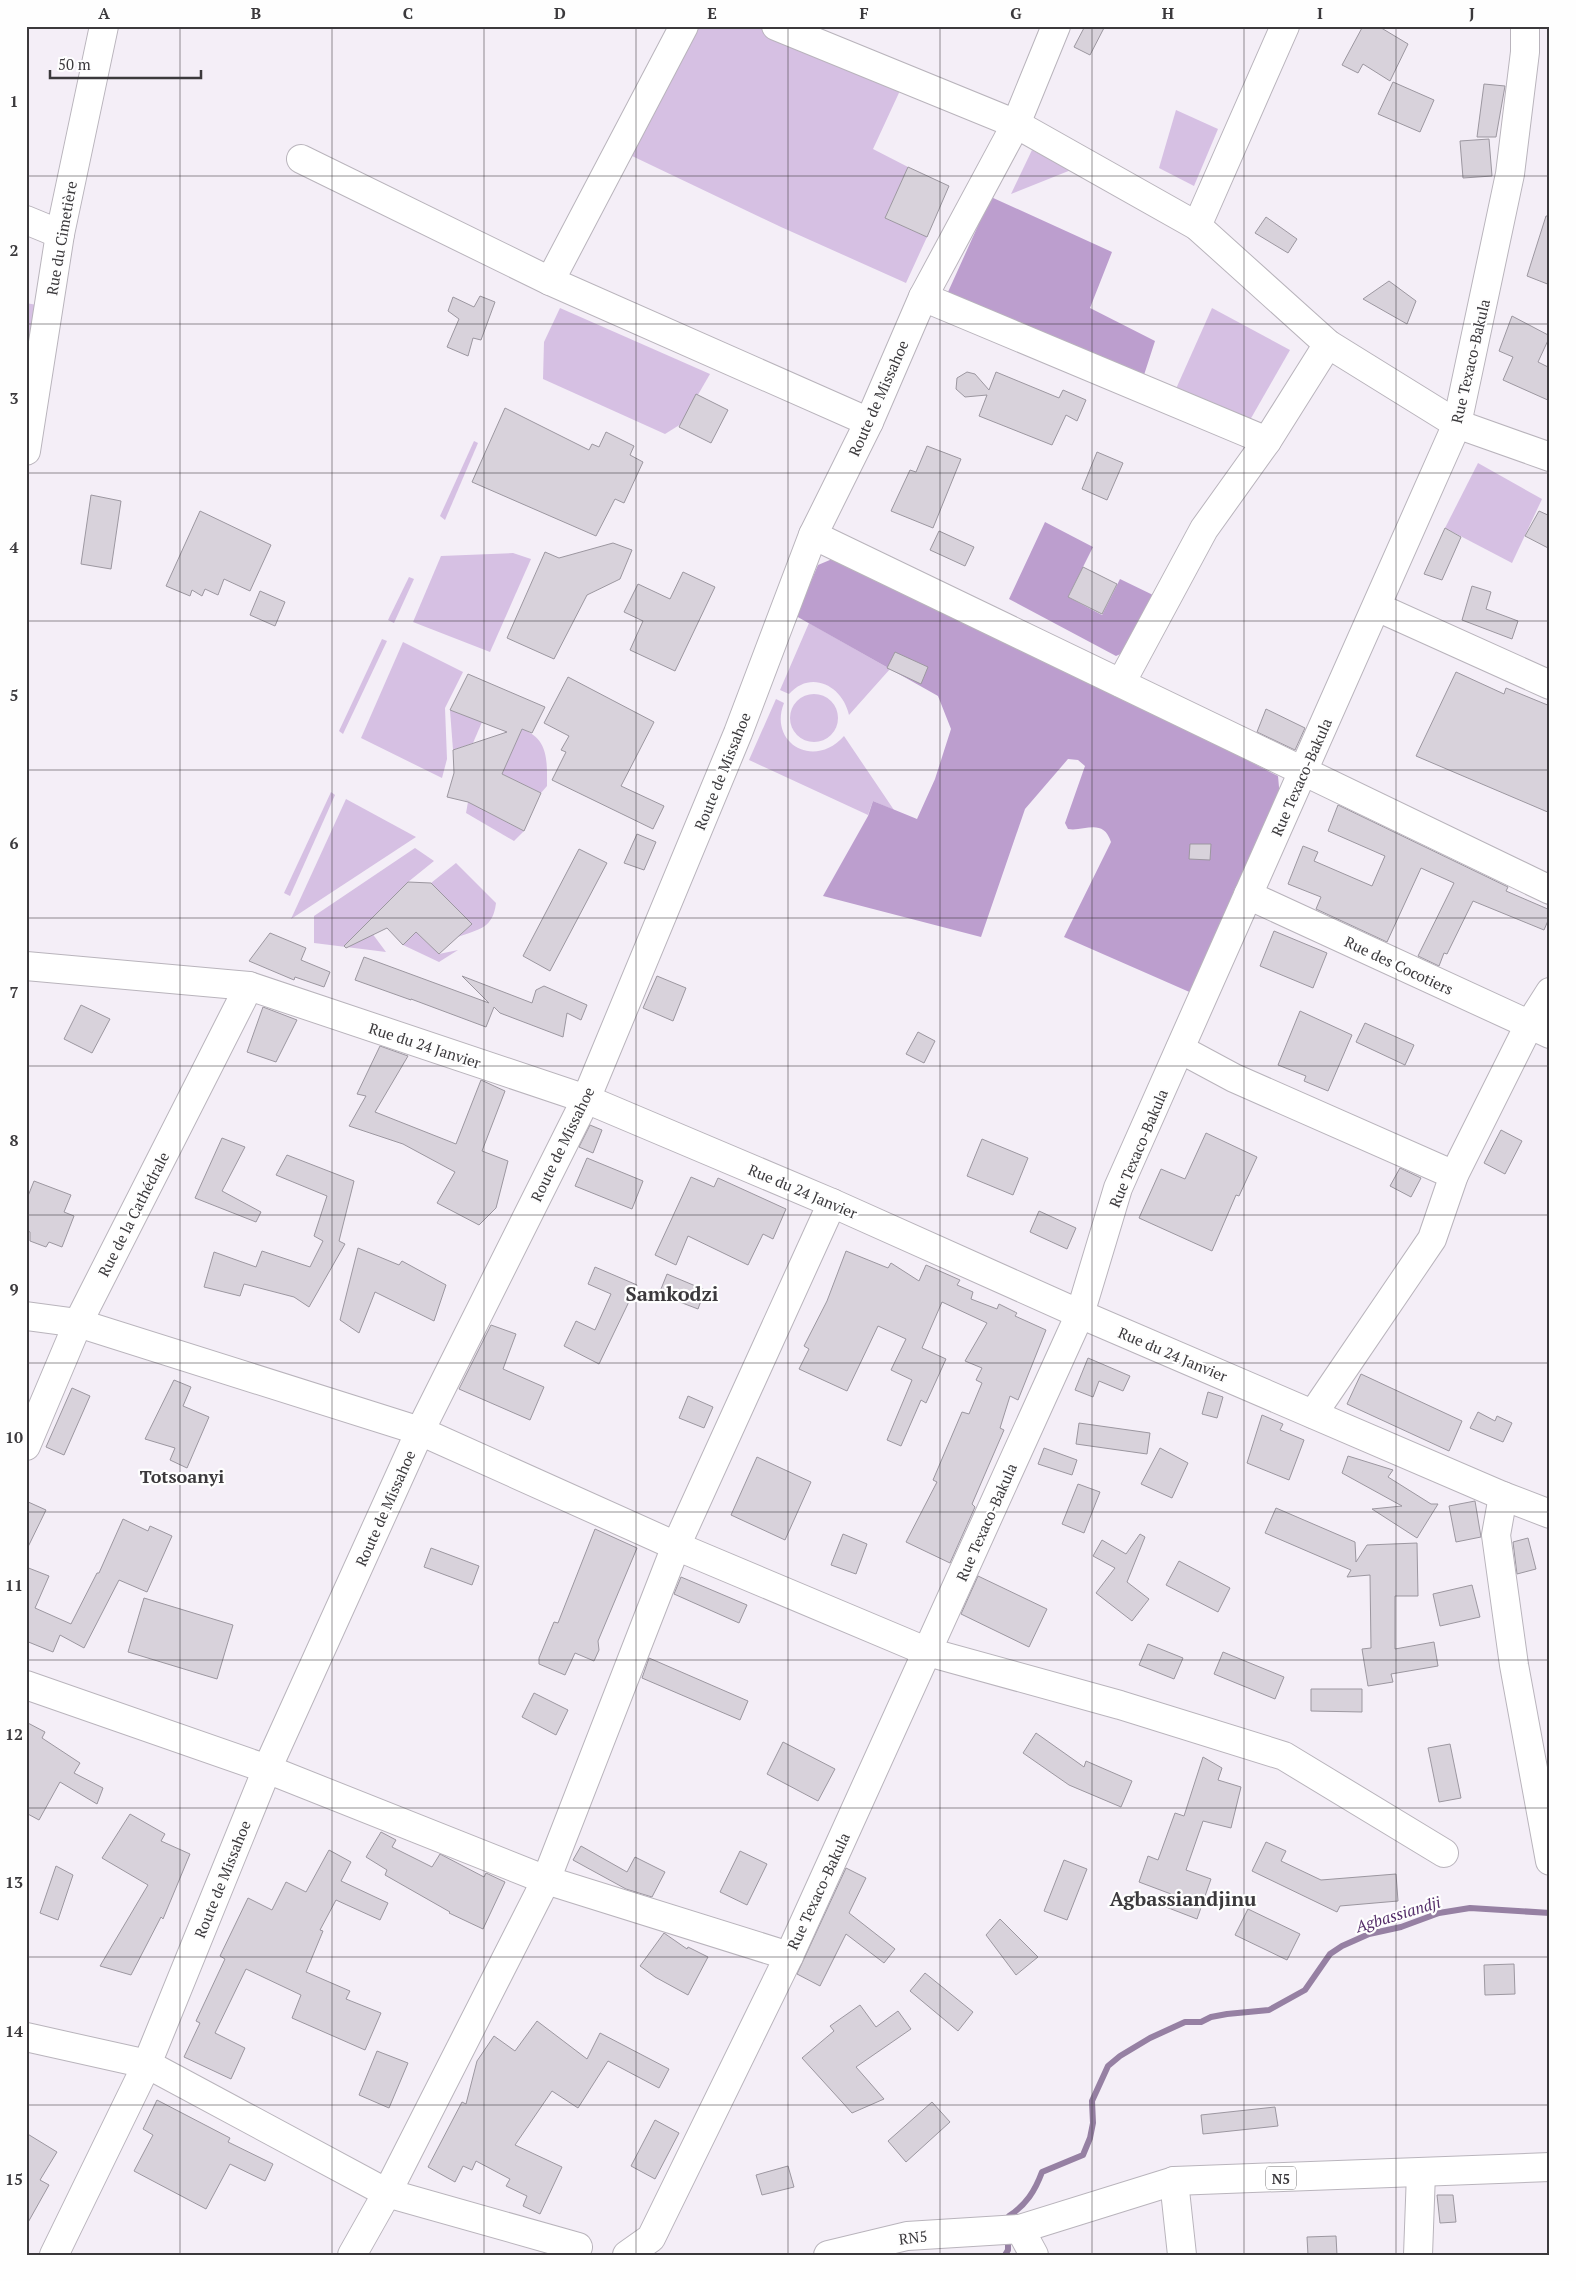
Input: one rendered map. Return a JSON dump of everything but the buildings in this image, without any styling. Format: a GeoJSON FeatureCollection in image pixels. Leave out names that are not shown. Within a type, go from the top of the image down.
{"type":"FeatureCollection","features":[{"type":"Feature","properties":{"kind":"street","name":"Rue du Cimetière"},"geometry":{"type":"LineString","coordinates":[[26,451],[60,234],[104,26]]}},
{"type":"Feature","properties":{"kind":"street"},"geometry":{"type":"LineString","coordinates":[[550,281],[684,26]]}},
{"type":"Feature","properties":{"kind":"street"},"geometry":{"type":"LineString","coordinates":[[776,26],[1016,124],[1197,226],[1328,344],[1457,424],[1550,457]]}},
{"type":"Feature","properties":{"kind":"street","name":"Route de Missahoe"},"geometry":{"type":"LineString","coordinates":[[54,2255],[147,2064],[267,1769],[420,1431],[586,1099],[738,733],[813,535],[869,422],[923,297],[1016,124],[1056,26]]}},
{"type":"Feature","properties":{"kind":"street"},"geometry":{"type":"LineString","coordinates":[[1197,226],[1285,26]]}},
{"type":"Feature","properties":{"kind":"street","name":"Rue Texaco-Bakula"},"geometry":{"type":"LineString","coordinates":[[628,2255],[652,2246],[789,1956],[928,1652],[1080,1314],[1118,1188],[1457,424],[1510,174],[1525,52],[1525,26]]}},
{"type":"Feature","properties":{"kind":"street"},"geometry":{"type":"LineString","coordinates":[[301,159],[550,281],[869,422]]}},
{"type":"Feature","properties":{"kind":"street"},"geometry":{"type":"LineString","coordinates":[[26,220],[60,234]]}},
{"type":"Feature","properties":{"kind":"street"},"geometry":{"type":"LineString","coordinates":[[923,297],[1267,441]]}},
{"type":"Feature","properties":{"kind":"street"},"geometry":{"type":"LineString","coordinates":[[1122,683],[1204,529],[1267,441],[1328,344]]}},
{"type":"Feature","properties":{"kind":"street"},"geometry":{"type":"LineString","coordinates":[[813,535],[1550,890]]}},
{"type":"Feature","properties":{"kind":"street"},"geometry":{"type":"LineString","coordinates":[[1377,607],[1550,685]]}},
{"type":"Feature","properties":{"kind":"street","name":"Rue des Cocotiers"},"geometry":{"type":"LineString","coordinates":[[1248,895],[1539,1029]]}},
{"type":"Feature","properties":{"kind":"street","name":"Rue du 24 Janvier"},"geometry":{"type":"LineString","coordinates":[[26,966],[249,986],[586,1099],[832,1203],[1080,1314],[1503,1496],[1547,1510]]}},
{"type":"Feature","properties":{"kind":"street","name":"Rue de la Cathédrale"},"geometry":{"type":"LineString","coordinates":[[26,1446],[78,1323],[249,986]]}},
{"type":"Feature","properties":{"kind":"street"},"geometry":{"type":"LineString","coordinates":[[1313,1414],[1432,1239],[1454,1175],[1539,1029],[1550,992]]}},
{"type":"Feature","properties":{"kind":"street"},"geometry":{"type":"LineString","coordinates":[[1180,1048],[1234,1078],[1454,1175]]}},
{"type":"Feature","properties":{"kind":"street"},"geometry":{"type":"LineString","coordinates":[[352,2255],[387,2193],[546,1880],[676,1546],[832,1203]]}},
{"type":"Feature","properties":{"kind":"street"},"geometry":{"type":"LineString","coordinates":[[26,1316],[78,1323],[420,1431],[676,1546],[928,1652],[1120,1705],[1284,1756],[1444,1853]]}},
{"type":"Feature","properties":{"kind":"street"},"geometry":{"type":"LineString","coordinates":[[1503,1496],[1496,1535],[1514,1665],[1550,1861]]}},
{"type":"Feature","properties":{"kind":"street"},"geometry":{"type":"LineString","coordinates":[[26,1685],[267,1769],[546,1880],[789,1956]]}},
{"type":"Feature","properties":{"kind":"street"},"geometry":{"type":"LineString","coordinates":[[26,2037],[147,2064],[387,2193],[580,2252]]}},
{"type":"Feature","properties":{"kind":"street","name":"N5"},"geometry":{"type":"LineString","coordinates":[[1010,2229],[1174,2182],[1550,2167]]}},
{"type":"Feature","properties":{"kind":"street"},"geometry":{"type":"LineString","coordinates":[[1418,2255],[1421,2173]]}},
{"type":"Feature","properties":{"kind":"street"},"geometry":{"type":"LineString","coordinates":[[1174,2182],[1182,2255]]}},
{"type":"Feature","properties":{"kind":"street"},"geometry":{"type":"LineString","coordinates":[[1010,2229],[1034,2255]]}},
{"type":"Feature","properties":{"kind":"street","name":"RN5"},"geometry":{"type":"LineString","coordinates":[[828,2255],[907,2236],[1010,2229]]}},
{"type":"Feature","properties":{"kind":"shaded area"},"geometry":{"type":"Polygon","coordinates":[[[687,26],[806,26],[910,69],[873,149],[908,167],[885,218],[927,237],[906,283],[781,227],[630,155],[687,26]]]}},
{"type":"Feature","properties":{"kind":"shaded area"},"geometry":{"type":"Polygon","coordinates":[[[1176,110],[1218,129],[1194,186],[1159,168],[1176,110]]]}},
{"type":"Feature","properties":{"kind":"shaded area"},"geometry":{"type":"Polygon","coordinates":[[[1032,150],[1071,170],[1011,194],[1032,150]]]}},
{"type":"Feature","properties":{"kind":"shaded area"},"geometry":{"type":"Polygon","coordinates":[[[991,197],[1112,252],[1090,308],[1155,341],[1144,375],[953,302],[948,292],[991,197]]]}},
{"type":"Feature","properties":{"kind":"shaded area"},"geometry":{"type":"Polygon","coordinates":[[[26,303],[37,305],[26,369],[26,303]]]}},
{"type":"Feature","properties":{"kind":"shaded area"},"geometry":{"type":"Polygon","coordinates":[[[560,308],[710,374],[681,424],[665,434],[543,379],[544,342],[560,308]]]}},
{"type":"Feature","properties":{"kind":"shaded area"},"geometry":{"type":"Polygon","coordinates":[[[1212,308],[1290,350],[1242,434],[1171,400],[1212,308]]]}},
{"type":"Feature","properties":{"kind":"shaded area"},"geometry":{"type":"Polygon","coordinates":[[[474,441],[478,443],[445,520],[440,516],[474,441]]]}},
{"type":"Feature","properties":{"kind":"shaded area"},"geometry":{"type":"Polygon","coordinates":[[[1478,463],[1542,499],[1512,563],[1445,528],[1478,463]]]}},
{"type":"Feature","properties":{"kind":"shaded area"},"geometry":{"type":"Polygon","coordinates":[[[1045,522],[1093,547],[1068,597],[1102,615],[1120,579],[1153,595],[1125,652],[1116,656],[1009,599],[1045,522]]]}},
{"type":"Feature","properties":{"kind":"shaded area"},"geometry":{"type":"Polygon","coordinates":[[[513,553],[531,559],[490,652],[413,622],[441,556],[513,553]]]}},
{"type":"Feature","properties":{"kind":"shaded area"},"geometry":{"type":"Polygon","coordinates":[[[844,554],[1278,776],[1280,798],[1194,994],[1064,937],[1111,842],[1108,834],[1103,830],[1092,827],[1068,829],[1065,823],[1085,766],[1078,760],[1068,759],[1025,809],[981,937],[823,896],[868,816],[873,801],[917,819],[935,779],[951,729],[938,696],[796,616],[818,565],[844,554]]]}},
{"type":"Feature","properties":{"kind":"shaded area"},"geometry":{"type":"Polygon","coordinates":[[[409,577],[414,579],[394,623],[388,620],[409,577]]]}},
{"type":"Feature","properties":{"kind":"shaded area"},"geometry":{"type":"Polygon","coordinates":[[[809,623],[890,669],[849,715],[846,705],[840,696],[825,684],[807,683],[789,694],[780,690],[809,623]]]}},
{"type":"Feature","properties":{"kind":"shaded area"},"geometry":{"type":"Polygon","coordinates":[[[382,639],[387,641],[343,734],[339,731],[382,639]]]}},
{"type":"Feature","properties":{"kind":"shaded area"},"geometry":{"type":"Polygon","coordinates":[[[403,642],[463,672],[445,708],[447,759],[442,778],[361,738],[403,642]]]}},
{"type":"Feature","properties":{"kind":"shaded area"},"geometry":{"type":"Polygon","coordinates":[[[809,694],[819,694],[828,698],[834,704],[837,709],[837,727],[828,738],[819,742],[809,742],[800,738],[794,732],[790,723],[790,713],[794,704],[800,698],[809,694]]]}},
{"type":"Feature","properties":{"kind":"shaded area"},"geometry":{"type":"Polygon","coordinates":[[[776,699],[784,703],[781,717],[782,730],[788,740],[797,747],[808,751],[820,751],[832,746],[844,736],[894,810],[873,801],[868,815],[749,760],[776,699]]]}},
{"type":"Feature","properties":{"kind":"shaded area"},"geometry":{"type":"Polygon","coordinates":[[[450,710],[482,722],[473,743],[453,750],[450,710]]]}},
{"type":"Feature","properties":{"kind":"shaded area"},"geometry":{"type":"Polygon","coordinates":[[[522,729],[531,733],[537,739],[545,752],[547,786],[541,793],[502,774],[522,729]]]}},
{"type":"Feature","properties":{"kind":"shaded area"},"geometry":{"type":"Polygon","coordinates":[[[331,792],[335,795],[290,896],[284,893],[331,792]]]}},
{"type":"Feature","properties":{"kind":"shaded area"},"geometry":{"type":"Polygon","coordinates":[[[346,799],[416,837],[291,919],[346,799]]]}},
{"type":"Feature","properties":{"kind":"shaded area"},"geometry":{"type":"Polygon","coordinates":[[[468,802],[524,831],[514,841],[466,813],[468,802]]]}},
{"type":"Feature","properties":{"kind":"shaded area"},"geometry":{"type":"Polygon","coordinates":[[[415,848],[434,861],[408,882],[366,925],[386,952],[314,943],[314,916],[415,848]]]}},
{"type":"Feature","properties":{"kind":"shaded area"},"geometry":{"type":"Polygon","coordinates":[[[456,863],[496,903],[492,918],[488,923],[479,929],[458,937],[472,924],[431,883],[456,863]]]}},
{"type":"Feature","properties":{"kind":"shaded area"},"geometry":{"type":"Polygon","coordinates":[[[416,932],[439,954],[458,950],[439,962],[403,945],[416,932]]]}},
{"type":"Feature","properties":{"kind":"waterway","name":"Agbassiandji"},"geometry":{"type":"LineString","coordinates":[[1009,2223],[1009,2216],[1029,2197],[1042,2172],[1083,2155],[1090,2138],[1093,2123],[1092,2101],[1108,2066],[1120,2056],[1150,2038],[1185,2022],[1201,2022],[1211,2017],[1227,2014],[1269,2010],[1305,1990],[1330,1954],[1342,1946],[1369,1934],[1401,1927],[1439,1913],[1470,1908],[1550,1913]]}},
{"type":"Feature","properties":{"kind":"waterway","name":"Agbassiandji"},"geometry":{"type":"LineString","coordinates":[[1005,2255],[1008,2250],[1008,2235]]}},
{"type":"Feature","properties":{"kind":"district","name":"Samkodzi"},"geometry":{"type":"Point","coordinates":[672,1293]}},
{"type":"Feature","properties":{"kind":"district","name":"Totsoanyi"},"geometry":{"type":"Point","coordinates":[182,1476]}},
{"type":"Feature","properties":{"kind":"district","name":"Agbassiandjinu"},"geometry":{"type":"Point","coordinates":[1183,1898]}}]}
